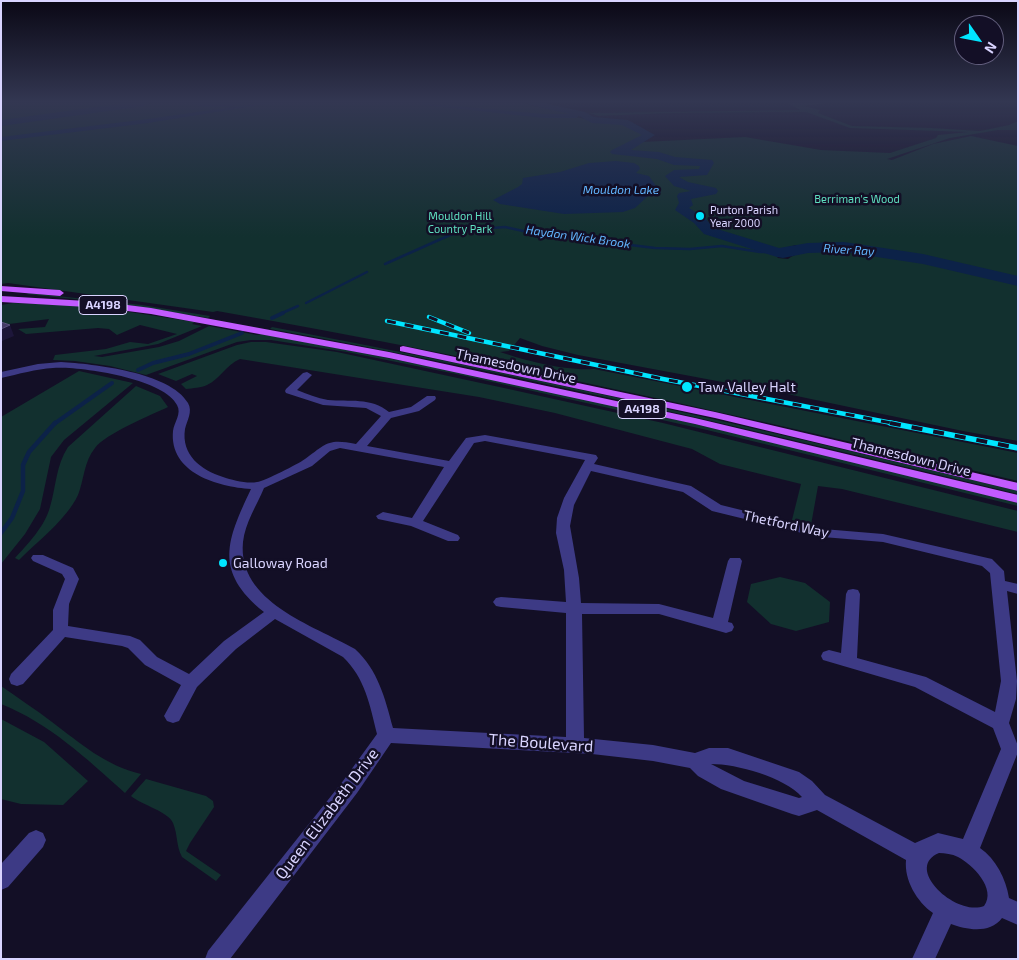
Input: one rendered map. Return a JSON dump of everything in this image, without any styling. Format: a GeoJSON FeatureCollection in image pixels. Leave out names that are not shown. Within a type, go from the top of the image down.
{"type":"FeatureCollection","features":[{"type":"Feature","properties":{"kind":"main road","name":"Thamesdown Drive"},"geometry":{"type":"LineString","coordinates":[[5,294],[144,310],[265,331],[427,363],[678,417],[1018,499]]}},
{"type":"Feature","properties":{"kind":"main road","name":"Thamesdown Drive"},"geometry":{"type":"LineString","coordinates":[[5,294],[109,298],[277,325],[436,355],[642,399],[1018,487]]}},
{"type":"Feature","properties":{"kind":"street"},"geometry":{"type":"LineString","coordinates":[[1,375],[44,366],[71,365],[114,372],[158,385],[175,394],[183,404],[185,416],[178,432],[178,441],[181,452],[188,462],[204,474],[240,486],[259,486],[308,464],[330,446],[345,444],[452,465]]}},
{"type":"Feature","properties":{"kind":"street"},"geometry":{"type":"LineString","coordinates":[[307,375],[290,391],[319,401],[366,405],[383,412],[387,416]]}},
{"type":"Feature","properties":{"kind":"street"},"geometry":{"type":"LineString","coordinates":[[360,446],[387,416],[415,409],[431,398]]}},
{"type":"Feature","properties":{"kind":"street"},"geometry":{"type":"LineString","coordinates":[[416,524],[468,442],[479,437],[592,458],[569,502],[563,524],[563,537],[572,577],[576,672],[575,746]]}},
{"type":"Feature","properties":{"kind":"street","name":"Thetford Way"},"geometry":{"type":"LineString","coordinates":[[587,466],[687,489],[717,508],[785,525],[823,533],[883,538],[984,561],[995,568],[1009,681],[1007,699],[1000,723]]}},
{"type":"Feature","properties":{"kind":"street","name":"Queen Elizabeth Drive"},"geometry":{"type":"LineString","coordinates":[[216,959],[350,787],[386,735],[373,689],[365,670],[358,660],[334,644],[274,612],[253,596],[238,566],[236,543],[240,529],[259,486]]}},
{"type":"Feature","properties":{"kind":"street"},"geometry":{"type":"LineString","coordinates":[[383,516],[416,524],[453,538]]}},
{"type":"Feature","properties":{"kind":"street"},"geometry":{"type":"LineString","coordinates":[[38,558],[68,571],[72,576],[58,612],[61,631]]}},
{"type":"Feature","properties":{"kind":"street"},"geometry":{"type":"LineString","coordinates":[[501,602],[572,608],[659,608],[722,626],[735,561]]}},
{"type":"Feature","properties":{"kind":"street"},"geometry":{"type":"LineString","coordinates":[[998,584],[1018,589]]}},
{"type":"Feature","properties":{"kind":"street"},"geometry":{"type":"LineString","coordinates":[[849,662],[853,594]]}},
{"type":"Feature","properties":{"kind":"street"},"geometry":{"type":"LineString","coordinates":[[173,716],[191,682],[230,645],[274,612]]}},
{"type":"Feature","properties":{"kind":"street"},"geometry":{"type":"LineString","coordinates":[[61,631],[124,640],[134,644],[151,661],[168,672],[191,682]]}},
{"type":"Feature","properties":{"kind":"street"},"geometry":{"type":"LineString","coordinates":[[17,679],[61,631]]}},
{"type":"Feature","properties":{"kind":"street"},"geometry":{"type":"LineString","coordinates":[[829,656],[920,682],[1000,723],[1014,752],[968,852]]}},
{"type":"Feature","properties":{"kind":"street","name":"The Boulevard"},"geometry":{"type":"LineString","coordinates":[[386,735],[450,737],[629,750],[695,761],[717,755],[771,770],[798,782],[818,802],[856,820],[917,855]]}},
{"type":"Feature","properties":{"kind":"street"},"geometry":{"type":"LineString","coordinates":[[695,761],[708,774],[720,780],[792,805],[800,807],[818,802]]}},
{"type":"Feature","properties":{"kind":"street"},"geometry":{"type":"LineString","coordinates":[[1,880],[36,840]]}},
{"type":"Feature","properties":{"kind":"street"},"geometry":{"type":"LineString","coordinates":[[938,843],[953,845],[968,852],[991,872],[998,888],[998,904],[991,914],[979,919],[963,918],[946,910],[930,898],[920,883],[915,868],[917,855],[925,846],[938,843]]}},
{"type":"Feature","properties":{"kind":"street"},"geometry":{"type":"LineString","coordinates":[[998,904],[1018,914]]}},
{"type":"Feature","properties":{"kind":"street"},"geometry":{"type":"LineString","coordinates":[[924,959],[946,910]]}},
{"type":"Feature","properties":{"kind":"green space"},"geometry":{"type":"Polygon","coordinates":[[[1,148],[627,148],[616,153],[622,153],[631,148],[808,148],[890,153],[906,148],[921,148],[887,159],[892,160],[923,148],[1018,148],[1018,279],[902,252],[840,245],[796,245],[777,250],[709,231],[703,227],[697,218],[684,210],[691,202],[687,198],[694,194],[713,192],[714,190],[705,188],[710,192],[691,193],[686,198],[686,204],[681,210],[697,221],[701,228],[710,233],[734,238],[775,254],[778,258],[788,259],[805,252],[832,250],[864,252],[935,263],[1018,283],[1018,441],[792,395],[578,355],[520,338],[509,351],[500,352],[547,365],[594,369],[1018,453],[1018,481],[619,390],[318,329],[217,311],[213,312],[8,283],[1,284],[1,148]]]}},
{"type":"Feature","properties":{"kind":"green space"},"geometry":{"type":"Polygon","coordinates":[[[26,294],[142,305],[210,316],[208,318],[122,304],[26,294]]]}},
{"type":"Feature","properties":{"kind":"green space"},"geometry":{"type":"Polygon","coordinates":[[[13,303],[90,306],[195,322],[192,324],[202,326],[158,344],[94,356],[102,357],[159,347],[179,341],[209,326],[257,335],[261,334],[451,371],[641,412],[924,479],[1018,503],[1018,506],[707,430],[461,375],[347,352],[271,340],[237,342],[146,375],[110,366],[53,360],[55,355],[106,349],[130,342],[148,344],[177,334],[140,325],[117,335],[109,329],[98,328],[26,334],[18,329],[45,327],[49,319],[1,325],[1,305],[13,303]]]}},
{"type":"Feature","properties":{"kind":"green space"},"geometry":{"type":"Polygon","coordinates":[[[272,327],[623,399],[1018,491],[1018,494],[552,385],[270,329],[272,327]]]}},
{"type":"Feature","properties":{"kind":"green space"},"geometry":{"type":"Polygon","coordinates":[[[251,342],[266,342],[337,352],[663,423],[1018,511],[1018,532],[842,489],[818,486],[811,525],[792,520],[801,484],[720,464],[692,449],[555,413],[479,397],[240,359],[212,382],[200,387],[186,389],[181,384],[197,376],[192,374],[176,381],[158,374],[237,345],[251,342]]]}},
{"type":"Feature","properties":{"kind":"green space"},"geometry":{"type":"Polygon","coordinates":[[[79,371],[133,383],[64,440],[51,457],[40,509],[25,534],[1,564],[1,417],[79,371]]]}},
{"type":"Feature","properties":{"kind":"green space"},"geometry":{"type":"Polygon","coordinates":[[[136,386],[160,396],[168,407],[129,425],[100,443],[91,453],[78,495],[73,504],[51,530],[19,560],[15,558],[36,534],[48,514],[59,469],[68,447],[136,386]]]}},
{"type":"Feature","properties":{"kind":"green space"},"geometry":{"type":"Polygon","coordinates":[[[780,577],[805,583],[830,602],[829,622],[796,631],[771,624],[747,602],[751,584],[780,577]]]}},
{"type":"Feature","properties":{"kind":"green space"},"geometry":{"type":"Polygon","coordinates":[[[1,686],[105,760],[141,774],[125,793],[67,743],[35,721],[1,704],[1,686]]]}},
{"type":"Feature","properties":{"kind":"green space"},"geometry":{"type":"Polygon","coordinates":[[[1,719],[44,742],[88,781],[63,805],[21,804],[1,799],[1,719]]]}},
{"type":"Feature","properties":{"kind":"green space"},"geometry":{"type":"Polygon","coordinates":[[[146,779],[206,796],[213,801],[214,807],[186,851],[221,875],[216,881],[182,857],[175,827],[166,815],[131,796],[146,779]]]}},
{"type":"Feature","properties":{"kind":"water","name":"Mouldon Lake"},"geometry":{"type":"Polygon","coordinates":[[[616,161],[634,163],[639,166],[640,169],[636,173],[649,176],[661,193],[648,196],[635,208],[623,212],[564,214],[500,204],[493,200],[518,187],[522,184],[523,178],[560,172],[589,163],[616,161]]]}},
{"type":"Feature","properties":{"kind":"building"},"geometry":{"type":"Polygon","coordinates":[[[1,322],[10,325],[1,329],[1,322]]]}},
{"type":"Feature","properties":{"kind":"waterway","name":"River Ray"},"geometry":{"type":"LineString","coordinates":[[625,148],[616,152],[659,156],[674,161],[708,163],[703,172],[674,174],[671,176],[684,185],[711,191],[684,196],[686,205],[683,206],[682,210],[699,220],[709,231],[783,253],[808,248],[844,247],[923,259],[1018,281]]}},
{"type":"Feature","properties":{"kind":"waterway","name":"Haydon Wick Brook"},"geometry":{"type":"LineString","coordinates":[[385,264],[450,235],[479,229],[505,227],[532,233],[655,248],[690,249],[722,246],[760,252],[777,252]]}},
{"type":"Feature","properties":{"kind":"waterway","name":"Haydon Wick Brook"},"geometry":{"type":"LineString","coordinates":[[306,303],[367,272]]}},
{"type":"Feature","properties":{"kind":"waterway","name":"Haydon Wick Brook"},"geometry":{"type":"LineString","coordinates":[[280,314],[298,306]]}},
{"type":"Feature","properties":{"kind":"waterway","name":"Haydon Wick Brook"},"geometry":{"type":"LineString","coordinates":[[272,318],[283,313]]}},
{"type":"Feature","properties":{"kind":"waterway","name":"Haydon Wick Brook"},"geometry":{"type":"LineString","coordinates":[[138,370],[153,363],[189,354],[242,333]]}},
{"type":"Feature","properties":{"kind":"waterway","name":"Haydon Wick Brook"},"geometry":{"type":"LineString","coordinates":[[54,424],[112,383]]}},
{"type":"Feature","properties":{"kind":"waterway","name":"Haydon Wick Brook"},"geometry":{"type":"LineString","coordinates":[[1,533],[12,518],[23,491],[23,465],[29,452],[54,424]]}},
{"type":"Feature","properties":{"kind":"railway"},"geometry":{"type":"LineString","coordinates":[[429,317],[469,333]]}},
{"type":"Feature","properties":{"kind":"railway"},"geometry":{"type":"LineString","coordinates":[[387,321],[663,379],[897,424]]}},
{"type":"Feature","properties":{"kind":"railway"},"geometry":{"type":"LineString","coordinates":[[890,423],[1018,448]]}},
{"type":"Feature","properties":{"kind":"place","name":"Purton Parish Year 2000"},"geometry":{"type":"Point","coordinates":[700,216]}},
{"type":"Feature","properties":{"kind":"place","name":"Taw Valley Halt"},"geometry":{"type":"Point","coordinates":[687,387]}},
{"type":"Feature","properties":{"kind":"place","name":"Galloway Road"},"geometry":{"type":"Point","coordinates":[223,563]}},
{"type":"Feature","properties":{"kind":"park label","name":"Berriman's Wood"},"geometry":{"type":"Point","coordinates":[857,199]}},
{"type":"Feature","properties":{"kind":"park label","name":"Mouldon Hill Country Park"},"geometry":{"type":"Point","coordinates":[460,222]}}]}
